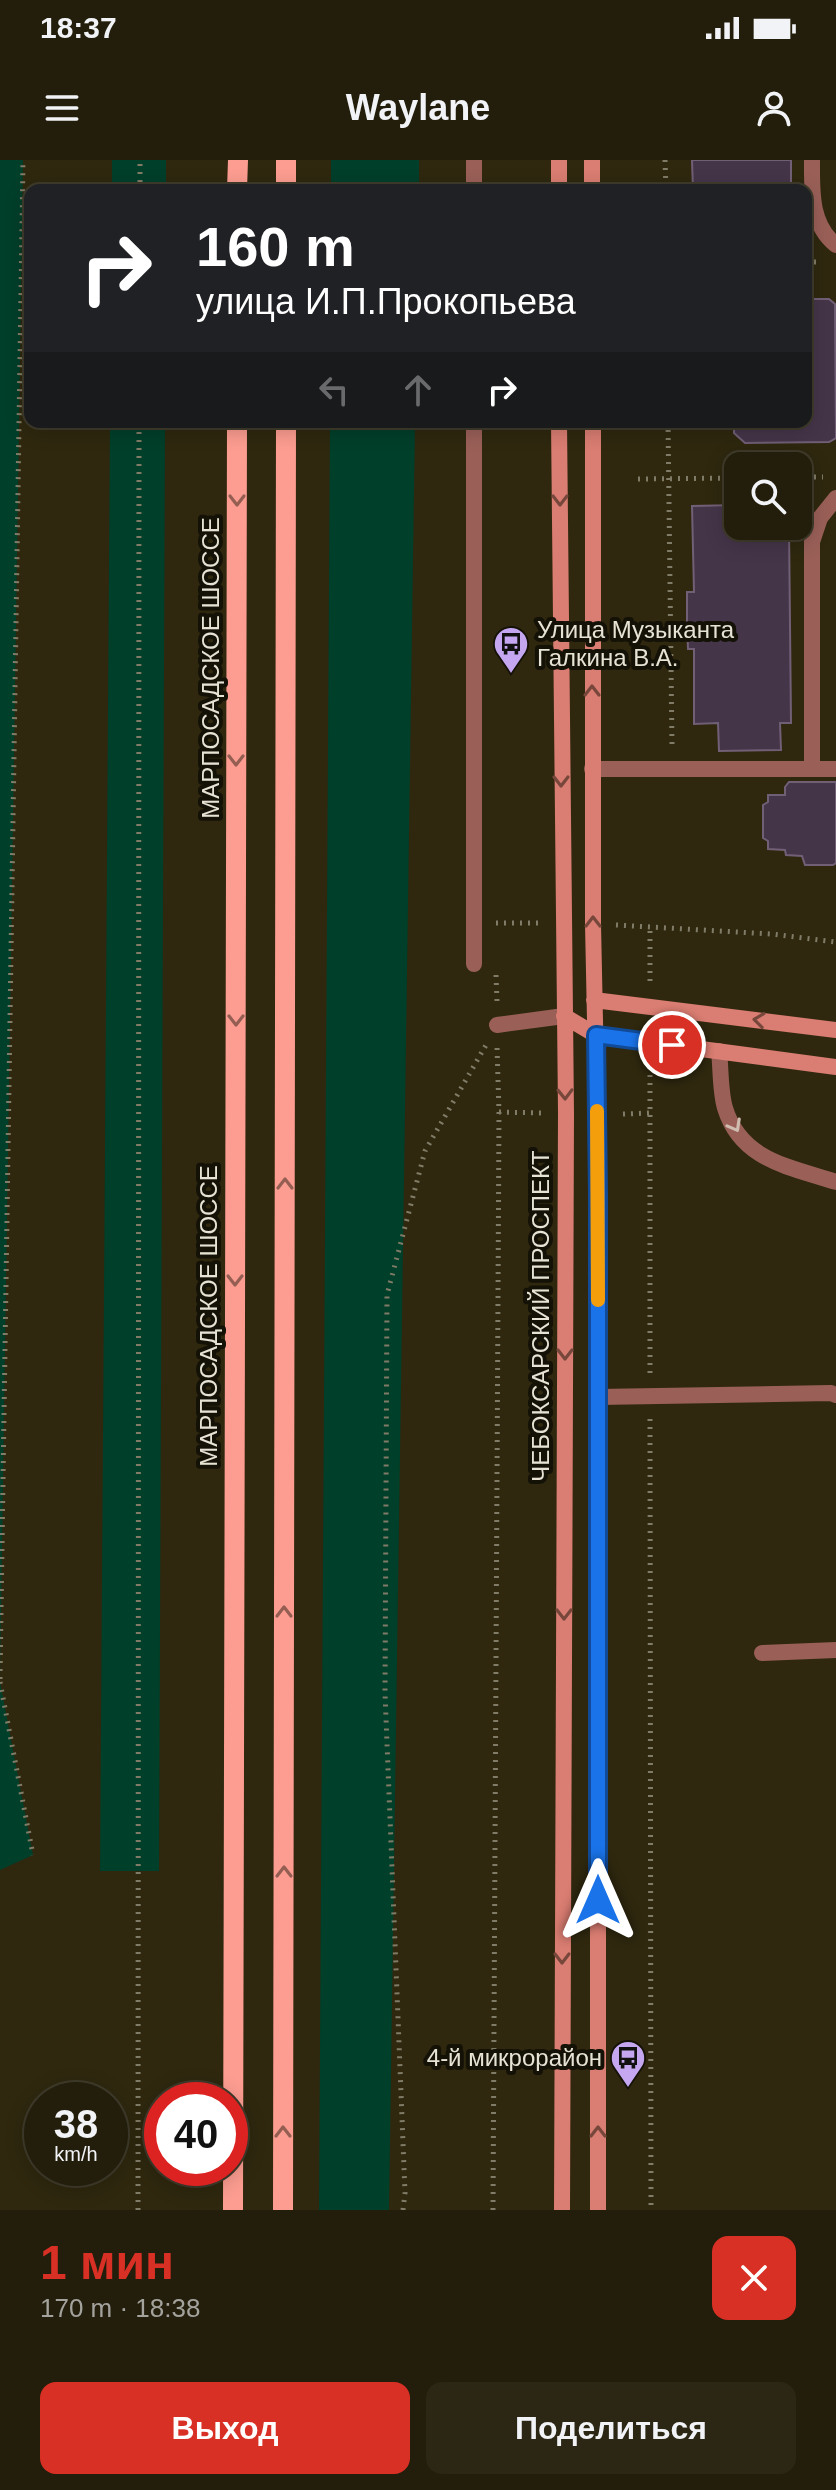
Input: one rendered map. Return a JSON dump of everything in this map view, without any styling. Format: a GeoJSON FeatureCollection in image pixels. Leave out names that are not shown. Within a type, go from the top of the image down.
{"type":"FeatureCollection","features":[{"type":"Feature","properties":{"kind":"main road"},"geometry":{"type":"LineString","coordinates":[[237,184],[238,160]]}},
{"type":"Feature","properties":{"kind":"main road"},"geometry":{"type":"LineString","coordinates":[[286,160],[286,184]]}},
{"type":"Feature","properties":{"kind":"main road","name":"МАРПОСАДСКОЕ ШОССЕ"},"geometry":{"type":"LineString","coordinates":[[233,2210],[237,428]]}},
{"type":"Feature","properties":{"kind":"main road"},"geometry":{"type":"LineString","coordinates":[[283,2210],[286,428]]}},
{"type":"Feature","properties":{"kind":"street"},"geometry":{"type":"LineString","coordinates":[[559,160],[559,184]]}},
{"type":"Feature","properties":{"kind":"street"},"geometry":{"type":"LineString","coordinates":[[592,160],[592,184]]}},
{"type":"Feature","properties":{"kind":"street","name":"ЧЕБОКСАРСКИЙ ПРОСПЕКТ"},"geometry":{"type":"LineString","coordinates":[[559,428],[566,1145],[562,2210]]}},
{"type":"Feature","properties":{"kind":"street"},"geometry":{"type":"LineString","coordinates":[[593,428],[598,2210]]}},
{"type":"Feature","properties":{"kind":"street"},"geometry":{"type":"LineString","coordinates":[[564,1016],[594,1000],[836,1030]]}},
{"type":"Feature","properties":{"kind":"street"},"geometry":{"type":"LineString","coordinates":[[564,1016],[596,1035],[836,1067]]}},
{"type":"Feature","properties":{"kind":"lane"},"geometry":{"type":"LineString","coordinates":[[474,160],[474,184]]}},
{"type":"Feature","properties":{"kind":"lane"},"geometry":{"type":"LineString","coordinates":[[812,160],[814,210],[824,231],[836,245]]}},
{"type":"Feature","properties":{"kind":"lane"},"geometry":{"type":"LineString","coordinates":[[474,428],[474,964]]}},
{"type":"Feature","properties":{"kind":"lane"},"geometry":{"type":"LineString","coordinates":[[812,769],[812,542],[820,518],[836,498]]}},
{"type":"Feature","properties":{"kind":"lane"},"geometry":{"type":"LineString","coordinates":[[592,769],[836,769]]}},
{"type":"Feature","properties":{"kind":"lane"},"geometry":{"type":"LineString","coordinates":[[497,1025],[564,1016]]}},
{"type":"Feature","properties":{"kind":"lane"},"geometry":{"type":"LineString","coordinates":[[719,1051],[725,1108],[739,1136],[762,1157],[836,1182]]}},
{"type":"Feature","properties":{"kind":"lane"},"geometry":{"type":"LineString","coordinates":[[598,1397],[836,1395]]}},
{"type":"Feature","properties":{"kind":"lane"},"geometry":{"type":"LineString","coordinates":[[762,1653],[836,1650]]}},
{"type":"Feature","properties":{"kind":"path"},"geometry":{"type":"LineString","coordinates":[[23,160],[0,1680],[33,1855]]}},
{"type":"Feature","properties":{"kind":"path"},"geometry":{"type":"LineString","coordinates":[[140,160],[140,184]]}},
{"type":"Feature","properties":{"kind":"path"},"geometry":{"type":"LineString","coordinates":[[665,160],[666,184]]}},
{"type":"Feature","properties":{"kind":"path"},"geometry":{"type":"LineString","coordinates":[[138,2210],[139,428]]}},
{"type":"Feature","properties":{"kind":"path"},"geometry":{"type":"LineString","coordinates":[[668,428],[672,769]]}},
{"type":"Feature","properties":{"kind":"path"},"geometry":{"type":"LineString","coordinates":[[638,479],[724,478]]}},
{"type":"Feature","properties":{"kind":"path"},"geometry":{"type":"LineString","coordinates":[[496,923],[543,923]]}},
{"type":"Feature","properties":{"kind":"path"},"geometry":{"type":"LineString","coordinates":[[615,925],[771,934],[836,942]]}},
{"type":"Feature","properties":{"kind":"path"},"geometry":{"type":"LineString","coordinates":[[650,927],[650,981]]}},
{"type":"Feature","properties":{"kind":"path"},"geometry":{"type":"LineString","coordinates":[[403,2210],[405,2193],[385,1693],[387,1295],[425,1151],[497,1025]]}},
{"type":"Feature","properties":{"kind":"path"},"geometry":{"type":"LineString","coordinates":[[493,2210],[498,1064]]}},
{"type":"Feature","properties":{"kind":"path"},"geometry":{"type":"LineString","coordinates":[[650,1067],[650,1377]]}},
{"type":"Feature","properties":{"kind":"path"},"geometry":{"type":"LineString","coordinates":[[499,1112],[550,1113]]}},
{"type":"Feature","properties":{"kind":"path"},"geometry":{"type":"LineString","coordinates":[[622,1114],[650,1113]]}},
{"type":"Feature","properties":{"kind":"path"},"geometry":{"type":"LineString","coordinates":[[650,1414],[651,2210]]}},
{"type":"Feature","properties":{"kind":"green space"},"geometry":{"type":"Polygon","coordinates":[[[0,160],[23,160],[0,1679],[0,160]]]}},
{"type":"Feature","properties":{"kind":"green space"},"geometry":{"type":"Polygon","coordinates":[[[112,160],[166,160],[166,184],[112,184],[112,160]]]}},
{"type":"Feature","properties":{"kind":"green space"},"geometry":{"type":"Polygon","coordinates":[[[331,160],[419,160],[419,184],[331,184],[331,160]]]}},
{"type":"Feature","properties":{"kind":"green space"},"geometry":{"type":"Polygon","coordinates":[[[110,428],[165,428],[159,1871],[100,1871],[110,428]]]}},
{"type":"Feature","properties":{"kind":"green space"},"geometry":{"type":"Polygon","coordinates":[[[330,428],[415,428],[389,2210],[319,2210],[330,428]]]}},
{"type":"Feature","properties":{"kind":"green space"},"geometry":{"type":"Polygon","coordinates":[[[0,1682],[33,1855],[0,1870],[0,1682]]]}},
{"type":"Feature","properties":{"kind":"building"},"geometry":{"type":"Polygon","coordinates":[[[692,160],[791,160],[791,184],[693,184],[692,160]]]}},
{"type":"Feature","properties":{"kind":"building"},"geometry":{"type":"Polygon","coordinates":[[[812,299],[829,299],[835,304],[836,438],[829,442],[745,443],[734,433],[734,428],[812,428],[812,299]]]}},
{"type":"Feature","properties":{"kind":"building"},"geometry":{"type":"Polygon","coordinates":[[[724,505],[724,540],[789,540],[791,723],[780,723],[781,750],[719,751],[718,723],[694,724],[694,649],[688,649],[687,621],[687,592],[694,592],[692,506],[724,505]]]}},
{"type":"Feature","properties":{"kind":"building"},"geometry":{"type":"Polygon","coordinates":[[[789,782],[836,782],[836,863],[833,865],[805,865],[802,856],[786,855],[785,850],[768,849],[768,841],[763,838],[763,805],[768,802],[768,795],[785,795],[789,782]]]}},
{"type":"Feature","properties":{"kind":"slow traffic"},"geometry":{"type":"LineString","coordinates":[[597,1111],[598,1300]]}},
{"type":"Feature","properties":{"kind":"place","name":"Улица Музыканта Галкина В.А."},"geometry":{"type":"Point","coordinates":[511,675]}},
{"type":"Feature","properties":{"kind":"place","name":"4-й микрорайон"},"geometry":{"type":"Point","coordinates":[628,2089]}},
{"type":"Feature","properties":{"kind":"route"},"geometry":{"type":"LineString","coordinates":[[598,1900],[596,1035],[672,1045]]}}]}
